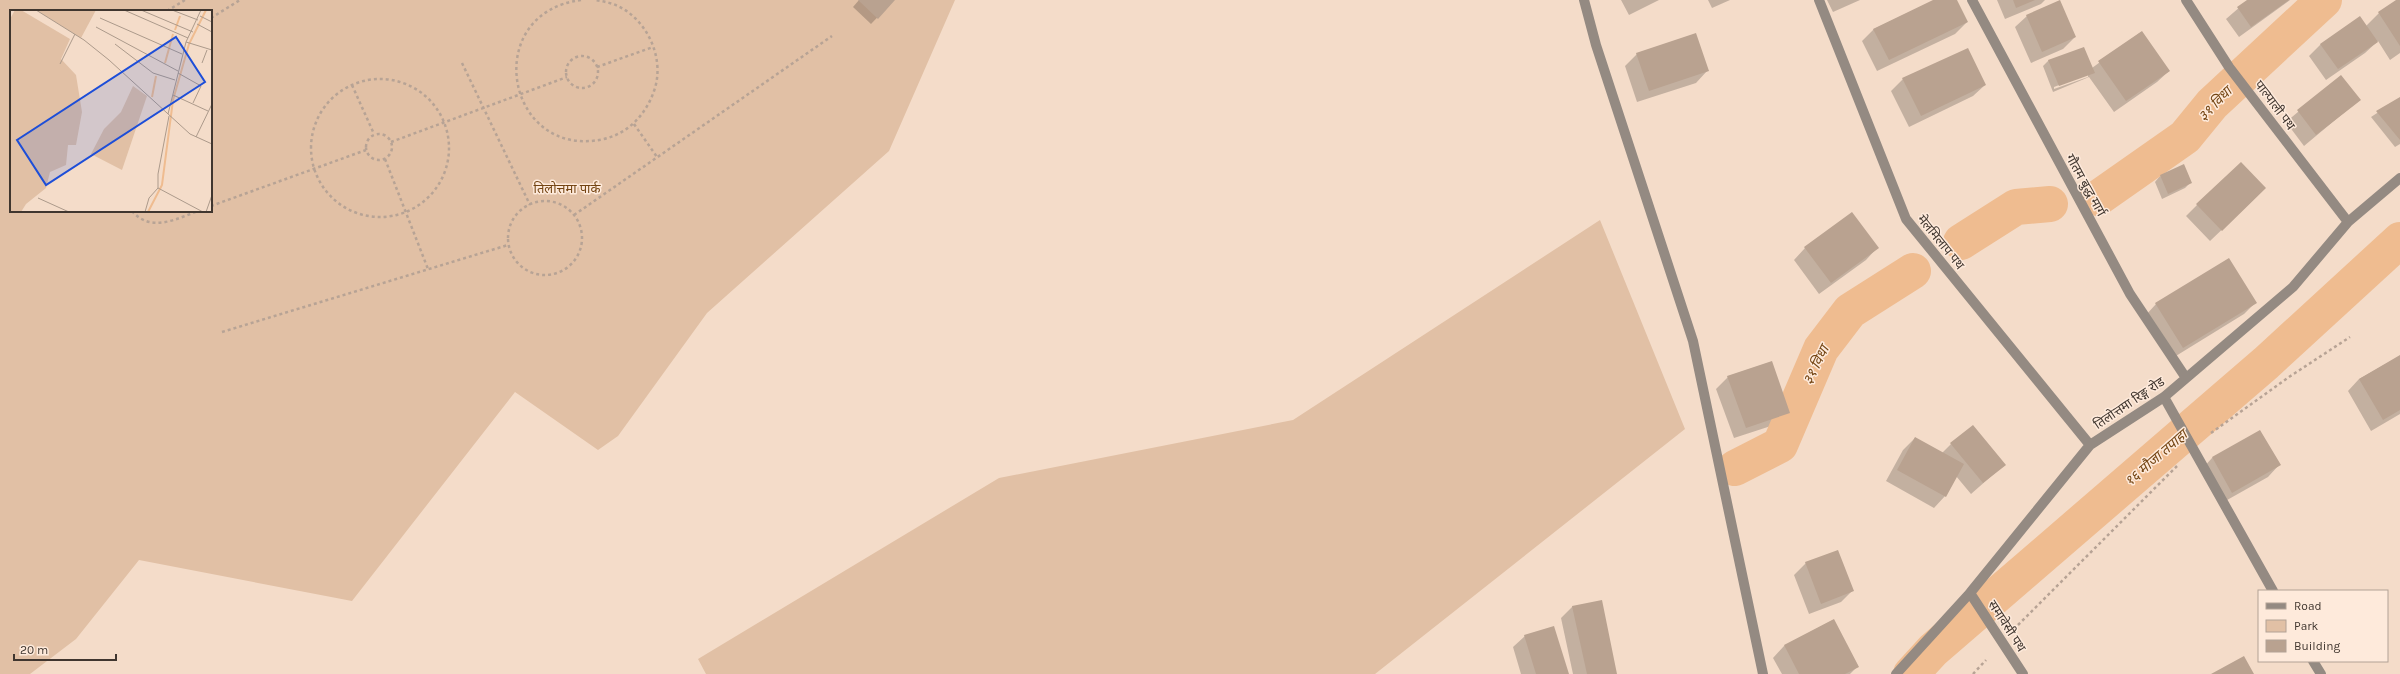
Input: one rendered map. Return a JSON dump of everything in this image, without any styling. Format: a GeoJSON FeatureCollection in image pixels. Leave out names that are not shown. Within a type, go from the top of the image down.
{"type":"FeatureCollection","features":[{"type":"Feature","properties":{"kind":"street"},"geometry":{"type":"LineString","coordinates":[[1584,0],[1596,45],[1692,341],[1763,674]]}},
{"type":"Feature","properties":{"kind":"street","name":"मेलमिलाप पथ"},"geometry":{"type":"LineString","coordinates":[[1819,0],[1906,219],[2090,445]]}},
{"type":"Feature","properties":{"kind":"street","name":"गौतम बुद्ध मार्ग"},"geometry":{"type":"LineString","coordinates":[[1972,0],[2130,294],[2186,378]]}},
{"type":"Feature","properties":{"kind":"street","name":"पाल्पाली पथ"},"geometry":{"type":"LineString","coordinates":[[2186,0],[2229,67],[2348,222]]}},
{"type":"Feature","properties":{"kind":"street","name":"तिलोत्तमा रिङ्ग रोड"},"geometry":{"type":"LineString","coordinates":[[1896,674],[1970,593],[2090,445],[2164,397],[2293,287],[2348,222],[2400,178]]}},
{"type":"Feature","properties":{"kind":"street"},"geometry":{"type":"LineString","coordinates":[[2164,397],[2272,590]]}},
{"type":"Feature","properties":{"kind":"street","name":"समावेसी पथ"},"geometry":{"type":"LineString","coordinates":[[1970,593],[2023,674]]}},
{"type":"Feature","properties":{"kind":"street"},"geometry":{"type":"LineString","coordinates":[[2315,662],[2321,674]]}},
{"type":"Feature","properties":{"kind":"path"},"geometry":{"type":"LineString","coordinates":[[169,10],[185,0]]}},
{"type":"Feature","properties":{"kind":"path"},"geometry":{"type":"LineString","coordinates":[[212,17],[240,0]]}},
{"type":"Feature","properties":{"kind":"path"},"geometry":{"type":"LineString","coordinates":[[581,0],[565,2],[545,12],[528,28],[518,48],[514,71],[519,95],[530,114],[546,130],[568,140],[591,142],[613,137],[634,124],[649,106],[657,83],[657,59],[649,36],[634,17],[613,4],[595,0]]}},
{"type":"Feature","properties":{"kind":"path"},"geometry":{"type":"LineString","coordinates":[[574,215],[832,36]]}},
{"type":"Feature","properties":{"kind":"path"},"geometry":{"type":"LineString","coordinates":[[596,66],[653,46]]}},
{"type":"Feature","properties":{"kind":"path"},"geometry":{"type":"LineString","coordinates":[[577,57],[587,57],[596,66],[596,79],[588,86],[573,85],[567,77],[567,67],[577,57]]}},
{"type":"Feature","properties":{"kind":"path"},"geometry":{"type":"LineString","coordinates":[[462,62],[530,205]]}},
{"type":"Feature","properties":{"kind":"path"},"geometry":{"type":"LineString","coordinates":[[391,142],[567,77]]}},
{"type":"Feature","properties":{"kind":"path"},"geometry":{"type":"LineString","coordinates":[[374,79],[396,81],[416,89],[433,104],[444,122],[449,144],[447,166],[438,186],[423,203],[407,211],[379,217],[356,213],[336,201],[321,183],[312,162],[311,138],[318,116],[332,97],[352,84],[374,79]]}},
{"type":"Feature","properties":{"kind":"path"},"geometry":{"type":"LineString","coordinates":[[352,84],[374,134]]}},
{"type":"Feature","properties":{"kind":"path"},"geometry":{"type":"LineString","coordinates":[[634,124],[657,157]]}},
{"type":"Feature","properties":{"kind":"path"},"geometry":{"type":"LineString","coordinates":[[374,134],[383,134],[391,142],[391,153],[385,159],[372,159],[366,150],[367,139],[374,134]]}},
{"type":"Feature","properties":{"kind":"path"},"geometry":{"type":"LineString","coordinates":[[212,206],[366,150]]}},
{"type":"Feature","properties":{"kind":"path"},"geometry":{"type":"LineString","coordinates":[[385,159],[407,211],[428,269]]}},
{"type":"Feature","properties":{"kind":"path"},"geometry":{"type":"LineString","coordinates":[[541,201],[553,202],[564,207],[574,215],[580,226],[582,238],[580,250],[575,261],[566,269],[555,274],[542,275],[530,272],[520,266],[513,256],[508,245],[508,232],[512,221],[519,211],[530,205],[541,201]]}},
{"type":"Feature","properties":{"kind":"path"},"geometry":{"type":"LineString","coordinates":[[133,212],[148,223],[161,224],[195,212]]}},
{"type":"Feature","properties":{"kind":"path"},"geometry":{"type":"LineString","coordinates":[[222,332],[508,245]]}},
{"type":"Feature","properties":{"kind":"path"},"geometry":{"type":"LineString","coordinates":[[1973,674],[2001,641],[2192,449],[2215,429],[2350,337]]}},
{"type":"Feature","properties":{"kind":"green space","name":"तिलोत्तमा पार्क"},"geometry":{"type":"Polygon","coordinates":[[[0,0],[955,0],[889,151],[707,313],[618,436],[598,450],[515,392],[352,601],[139,560],[76,639],[30,674],[0,674],[0,0]]]}},
{"type":"Feature","properties":{"kind":"green space"},"geometry":{"type":"Polygon","coordinates":[[[1600,220],[1685,429],[1375,674],[706,674],[698,659],[999,478],[1293,420],[1600,220]]]}},
{"type":"Feature","properties":{"kind":"building"},"geometry":{"type":"Polygon","coordinates":[[[858,0],[895,0],[878,19],[858,0]]]}},
{"type":"Feature","properties":{"kind":"building"},"geometry":{"type":"Polygon","coordinates":[[[1933,0],[1957,0],[1968,22],[1889,60],[1873,29],[1933,0]]]}},
{"type":"Feature","properties":{"kind":"building"},"geometry":{"type":"Polygon","coordinates":[[[2013,0],[2035,0],[2016,8],[2013,0]]]}},
{"type":"Feature","properties":{"kind":"building"},"geometry":{"type":"Polygon","coordinates":[[[2060,0],[2076,37],[2042,52],[2026,15],[2060,0]]]}},
{"type":"Feature","properties":{"kind":"building"},"geometry":{"type":"Polygon","coordinates":[[[2247,0],[2289,0],[2251,27],[2237,7],[2247,0]]]}},
{"type":"Feature","properties":{"kind":"building"},"geometry":{"type":"Polygon","coordinates":[[[2396,0],[2400,0],[2400,46],[2378,12],[2396,0]]]}},
{"type":"Feature","properties":{"kind":"building"},"geometry":{"type":"Polygon","coordinates":[[[2360,16],[2378,42],[2338,69],[2320,44],[2360,16]]]}},
{"type":"Feature","properties":{"kind":"building"},"geometry":{"type":"Polygon","coordinates":[[[2142,31],[2170,71],[2126,101],[2098,61],[2142,31]]]}},
{"type":"Feature","properties":{"kind":"building"},"geometry":{"type":"Polygon","coordinates":[[[1696,33],[1709,71],[1649,91],[1636,53],[1696,33]]]}},
{"type":"Feature","properties":{"kind":"building"},"geometry":{"type":"Polygon","coordinates":[[[2084,47],[2095,73],[2059,86],[2048,60],[2084,47]]]}},
{"type":"Feature","properties":{"kind":"building"},"geometry":{"type":"Polygon","coordinates":[[[1968,48],[1986,85],[1921,116],[1902,78],[1968,48]]]}},
{"type":"Feature","properties":{"kind":"building"},"geometry":{"type":"Polygon","coordinates":[[[2341,75],[2361,100],[2316,135],[2297,110],[2341,75]]]}},
{"type":"Feature","properties":{"kind":"building"},"geometry":{"type":"Polygon","coordinates":[[[2400,97],[2400,140],[2376,111],[2400,97]]]}},
{"type":"Feature","properties":{"kind":"building"},"geometry":{"type":"Polygon","coordinates":[[[2241,162],[2266,188],[2222,231],[2196,204],[2241,162]]]}},
{"type":"Feature","properties":{"kind":"building"},"geometry":{"type":"Polygon","coordinates":[[[2184,164],[2192,183],[2168,194],[2160,175],[2184,164]]]}},
{"type":"Feature","properties":{"kind":"building"},"geometry":{"type":"Polygon","coordinates":[[[1852,212],[1879,248],[1831,283],[1804,247],[1852,212]]]}},
{"type":"Feature","properties":{"kind":"building"},"geometry":{"type":"Polygon","coordinates":[[[2229,258],[2257,303],[2183,348],[2155,303],[2229,258]]]}},
{"type":"Feature","properties":{"kind":"building"},"geometry":{"type":"Polygon","coordinates":[[[2400,355],[2400,410],[2383,420],[2359,379],[2400,355]]]}},
{"type":"Feature","properties":{"kind":"building"},"geometry":{"type":"Polygon","coordinates":[[[1772,361],[1790,413],[1746,428],[1727,376],[1772,361]]]}},
{"type":"Feature","properties":{"kind":"building"},"geometry":{"type":"Polygon","coordinates":[[[1973,425],[2006,465],[1983,483],[1950,443],[1973,425]]]}},
{"type":"Feature","properties":{"kind":"building"},"geometry":{"type":"Polygon","coordinates":[[[2260,430],[2281,465],[2232,493],[2212,457],[2260,430]]]}},
{"type":"Feature","properties":{"kind":"building"},"geometry":{"type":"Polygon","coordinates":[[[1915,437],[1964,464],[1946,497],[1897,470],[1915,437]]]}},
{"type":"Feature","properties":{"kind":"building"},"geometry":{"type":"Polygon","coordinates":[[[1838,550],[1854,591],[1821,604],[1805,562],[1838,550]]]}},
{"type":"Feature","properties":{"kind":"building"},"geometry":{"type":"Polygon","coordinates":[[[1602,600],[1617,674],[1587,674],[1572,606],[1602,600]]]}},
{"type":"Feature","properties":{"kind":"building"},"geometry":{"type":"Polygon","coordinates":[[[1834,619],[1859,667],[1845,674],[1799,674],[1784,645],[1834,619]]]}},
{"type":"Feature","properties":{"kind":"building"},"geometry":{"type":"Polygon","coordinates":[[[1554,626],[1569,674],[1536,674],[1524,635],[1554,626]]]}},
{"type":"Feature","properties":{"kind":"building"},"geometry":{"type":"Polygon","coordinates":[[[2244,656],[2254,674],[2211,674],[2244,656]]]}},
{"type":"Feature","properties":{"kind":"waterway","name":"३१ विधा"},"geometry":{"type":"LineString","coordinates":[[2098,198],[2185,137],[2212,104],[2324,0]]}},
{"type":"Feature","properties":{"kind":"waterway","name":"३१ विधा"},"geometry":{"type":"LineString","coordinates":[[1961,242],[2016,207],[2050,204]]}},
{"type":"Feature","properties":{"kind":"waterway","name":"१६ मौजा तपाहा"},"geometry":{"type":"LineString","coordinates":[[1911,674],[1933,650],[2266,363],[2400,240]]}},
{"type":"Feature","properties":{"kind":"waterway","name":"३१ विधा"},"geometry":{"type":"LineString","coordinates":[[1735,468],[1780,445],[1821,349],[1850,311],[1913,271]]}}]}
